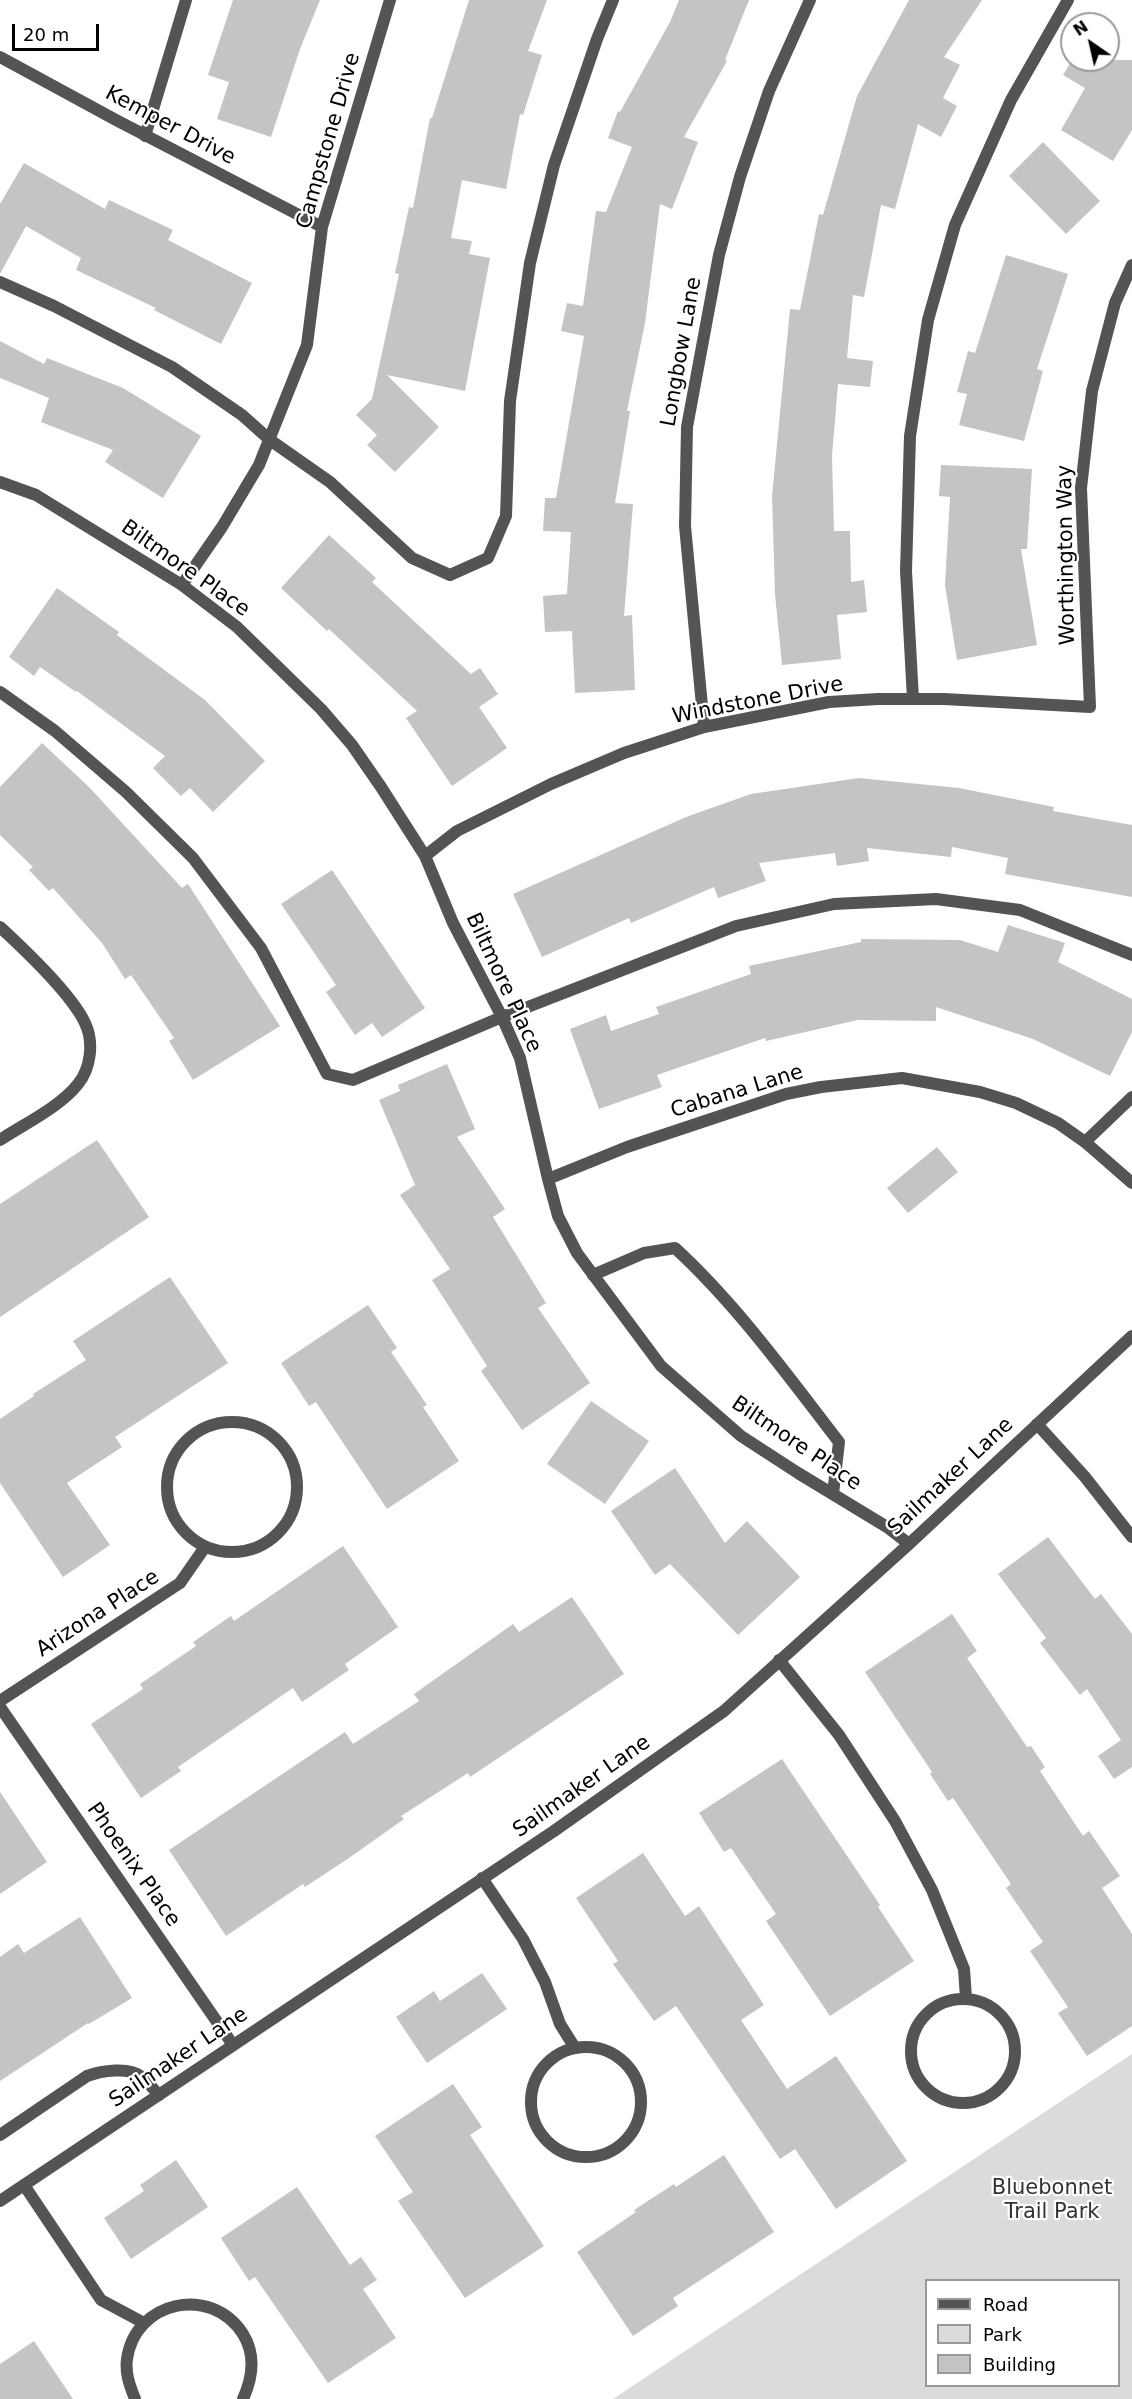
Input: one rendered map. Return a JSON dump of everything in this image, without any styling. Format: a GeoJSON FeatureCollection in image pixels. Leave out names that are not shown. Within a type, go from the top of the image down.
{"type":"FeatureCollection","features":[{"type":"Feature","properties":{"kind":"street"},"geometry":{"type":"LineString","coordinates":[[145,135],[186,0]]}},
{"type":"Feature","properties":{"kind":"street","name":"Campstone Drive"},"geometry":{"type":"LineString","coordinates":[[182,585],[222,527],[259,465],[307,345],[322,227],[390,0]]}},
{"type":"Feature","properties":{"kind":"street"},"geometry":{"type":"LineString","coordinates":[[0,282],[54,306],[172,366],[242,415],[270,440],[330,482],[412,558],[450,575],[488,558],[506,516],[510,401],[530,263],[554,165],[597,39],[613,0]]}},
{"type":"Feature","properties":{"kind":"street","name":"Longbow Lane"},"geometry":{"type":"LineString","coordinates":[[704,727],[685,526],[687,427],[719,255],[740,177],[770,91],[810,0]]}},
{"type":"Feature","properties":{"kind":"street"},"geometry":{"type":"LineString","coordinates":[[913,699],[906,571],[910,435],[928,320],[955,225],[1011,100],[1068,0]]}},
{"type":"Feature","properties":{"kind":"street","name":"Kemper Drive"},"geometry":{"type":"LineString","coordinates":[[0,57],[322,227]]}},
{"type":"Feature","properties":{"kind":"street","name":"Worthington Way"},"geometry":{"type":"LineString","coordinates":[[1090,707],[1081,488],[1092,391],[1115,303],[1132,265]]}},
{"type":"Feature","properties":{"kind":"street","name":"Biltmore Place"},"geometry":{"type":"LineString","coordinates":[[0,482],[36,495],[182,585],[244,633],[321,709],[375,779],[425,856],[453,923],[502,1017],[520,1058],[558,1216],[593,1275],[661,1366],[741,1436],[887,1527],[909,1544]]}},
{"type":"Feature","properties":{"kind":"street"},"geometry":{"type":"LineString","coordinates":[[0,692],[55,731],[126,792],[193,858],[261,948],[327,1074],[353,1080],[502,1017],[736,926],[834,904],[936,899],[1020,910],[1132,955]]}},
{"type":"Feature","properties":{"kind":"street","name":"Windstone Drive"},"geometry":{"type":"LineString","coordinates":[[425,856],[457,831],[551,784],[624,753],[704,727],[829,702],[944,699],[1090,707]]}},
{"type":"Feature","properties":{"kind":"street"},"geometry":{"type":"LineString","coordinates":[[0,927],[56,984],[75,1007],[86,1024],[90,1044],[88,1064],[79,1083],[65,1097],[0,1140]]}},
{"type":"Feature","properties":{"kind":"street","name":"Cabana Lane"},"geometry":{"type":"LineString","coordinates":[[548,1179],[627,1148],[786,1094],[821,1087],[902,1078],[980,1092],[1016,1103],[1058,1123],[1085,1142],[1132,1183]]}},
{"type":"Feature","properties":{"kind":"street"},"geometry":{"type":"LineString","coordinates":[[1085,1142],[1132,1097]]}},
{"type":"Feature","properties":{"kind":"street"},"geometry":{"type":"LineString","coordinates":[[593,1275],[644,1253],[675,1248],[691,1263],[784,1371],[839,1442],[833,1494]]}},
{"type":"Feature","properties":{"kind":"street","name":"Sailmaker Lane"},"geometry":{"type":"LineString","coordinates":[[0,2201],[554,1831],[724,1711],[909,1544],[1132,1336]]}},
{"type":"Feature","properties":{"kind":"street"},"geometry":{"type":"LineString","coordinates":[[231,1421],[259,1427],[283,1444],[296,1470],[297,1499],[285,1526],[262,1545],[234,1553],[205,1547],[182,1529],[168,1503],[168,1474],[176,1456],[180,1448],[202,1428],[231,1421]]}},
{"type":"Feature","properties":{"kind":"street"},"geometry":{"type":"LineString","coordinates":[[1037,1424],[1085,1478],[1132,1537]]}},
{"type":"Feature","properties":{"kind":"street","name":"Arizona Place"},"geometry":{"type":"LineString","coordinates":[[0,1701],[180,1583],[205,1547]]}},
{"type":"Feature","properties":{"kind":"street"},"geometry":{"type":"LineString","coordinates":[[778,1660],[839,1735],[895,1821],[932,1890],[964,1969],[966,1998]]}},
{"type":"Feature","properties":{"kind":"street","name":"Phoenix Place"},"geometry":{"type":"LineString","coordinates":[[0,1707],[233,2045]]}},
{"type":"Feature","properties":{"kind":"street"},"geometry":{"type":"LineString","coordinates":[[482,1878],[523,1939],[545,1982],[560,2024],[575,2048]]}},
{"type":"Feature","properties":{"kind":"street"},"geometry":{"type":"LineString","coordinates":[[966,1998],[990,2005],[1008,2022],[1017,2046],[1012,2071],[997,2092],[974,2103],[949,2102],[927,2090],[913,2068],[911,2043],[921,2019],[940,2003],[966,1998]]}},
{"type":"Feature","properties":{"kind":"street"},"geometry":{"type":"LineString","coordinates":[[575,2048],[596,2048],[616,2055],[632,2070],[640,2090],[641,2112],[633,2132],[618,2147],[598,2156],[576,2156],[556,2148],[541,2133],[532,2114],[532,2092],[540,2072],[555,2057],[575,2048]]}},
{"type":"Feature","properties":{"kind":"street"},"geometry":{"type":"LineString","coordinates":[[0,2135],[87,2076],[98,2072],[119,2071],[140,2075],[159,2095]]}},
{"type":"Feature","properties":{"kind":"street"},"geometry":{"type":"LineString","coordinates":[[24,2185],[101,2300],[144,2323]]}},
{"type":"Feature","properties":{"kind":"street"},"geometry":{"type":"LineString","coordinates":[[135,2399],[128,2381],[127,2360],[132,2341],[144,2323],[160,2310],[180,2304],[201,2305],[220,2311],[237,2324],[248,2342],[252,2362],[251,2383],[243,2399]]}},
{"type":"Feature","properties":{"kind":"green space","name":"Bluebonnet Trail Park"},"geometry":{"type":"Polygon","coordinates":[[[1132,2054],[1132,2399],[613,2399],[1132,2054]]]}},
{"type":"Feature","properties":{"kind":"building"},"geometry":{"type":"Polygon","coordinates":[[[233,0],[320,0],[300,49],[271,137],[217,119],[229,82],[208,75],[233,0]]]}},
{"type":"Feature","properties":{"kind":"building"},"geometry":{"type":"Polygon","coordinates":[[[469,0],[547,0],[528,51],[542,55],[523,115],[520,114],[506,189],[462,180],[451,238],[472,241],[469,254],[490,258],[465,391],[387,375],[439,427],[395,472],[367,445],[377,435],[356,415],[372,399],[399,274],[395,273],[409,207],[413,208],[430,118],[432,118],[469,0]]]}},
{"type":"Feature","properties":{"kind":"building"},"geometry":{"type":"Polygon","coordinates":[[[679,0],[749,0],[725,60],[727,61],[684,137],[698,142],[672,209],[660,204],[645,323],[627,411],[630,411],[615,503],[633,504],[624,616],[632,615],[635,690],[575,693],[572,631],[545,632],[543,596],[567,594],[571,532],[543,531],[545,498],[556,498],[584,336],[561,331],[567,303],[583,306],[596,211],[606,212],[632,147],[608,138],[618,111],[620,112],[670,22],[679,0]]]}},
{"type":"Feature","properties":{"kind":"building"},"geometry":{"type":"Polygon","coordinates":[[[909,0],[982,0],[944,57],[960,65],[943,98],[957,106],[941,137],[918,124],[895,209],[881,205],[864,297],[853,295],[847,358],[873,361],[870,387],[838,384],[832,456],[834,531],[850,531],[851,582],[864,580],[867,612],[837,615],[841,659],[782,665],[775,594],[772,496],[790,309],[800,310],[819,214],[823,215],[857,96],[909,0]]]}},
{"type":"Feature","properties":{"kind":"building"},"geometry":{"type":"Polygon","coordinates":[[[1120,60],[1132,60],[1132,130],[1113,161],[1061,130],[1085,88],[1063,75],[1065,72],[1120,72],[1120,60]]]}},
{"type":"Feature","properties":{"kind":"building"},"geometry":{"type":"Polygon","coordinates":[[[1043,142],[1100,201],[1066,234],[1009,176],[1043,142]]]}},
{"type":"Feature","properties":{"kind":"building"},"geometry":{"type":"Polygon","coordinates":[[[24,163],[105,209],[109,200],[173,230],[168,240],[252,283],[221,344],[154,310],[156,308],[76,270],[81,258],[26,226],[0,274],[0,204],[24,163]]]}},
{"type":"Feature","properties":{"kind":"building"},"geometry":{"type":"Polygon","coordinates":[[[1006,255],[1068,274],[1037,369],[1043,371],[1024,441],[959,425],[967,394],[957,392],[968,351],[975,353],[1006,255]]]}},
{"type":"Feature","properties":{"kind":"building"},"geometry":{"type":"Polygon","coordinates":[[[0,341],[44,364],[47,358],[123,388],[201,436],[163,498],[105,462],[113,450],[41,422],[49,398],[0,378],[0,341]]]}},
{"type":"Feature","properties":{"kind":"building"},"geometry":{"type":"Polygon","coordinates":[[[941,465],[1032,469],[1027,549],[1021,549],[1037,645],[957,660],[945,585],[950,497],[939,496],[941,465]]]}},
{"type":"Feature","properties":{"kind":"building"},"geometry":{"type":"Polygon","coordinates":[[[329,535],[376,578],[372,582],[471,674],[480,668],[498,694],[479,707],[507,748],[452,786],[406,718],[417,711],[281,588],[329,535]]]}},
{"type":"Feature","properties":{"kind":"building"},"geometry":{"type":"Polygon","coordinates":[[[57,588],[119,632],[117,635],[205,700],[265,761],[213,812],[190,788],[181,796],[153,768],[165,756],[77,691],[40,667],[34,676],[9,657],[57,588]]]}},
{"type":"Feature","properties":{"kind":"building"},"geometry":{"type":"Polygon","coordinates":[[[42,743],[89,787],[182,888],[188,884],[280,1026],[193,1080],[169,1041],[174,1038],[131,975],[125,979],[102,943],[53,888],[49,891],[29,870],[33,867],[0,835],[0,787],[42,743]]]}},
{"type":"Feature","properties":{"kind":"building"},"geometry":{"type":"Polygon","coordinates":[[[859,778],[959,788],[1054,807],[1053,811],[1132,825],[1132,897],[1005,874],[1008,858],[952,847],[951,857],[867,848],[869,861],[837,866],[835,853],[759,863],[766,881],[718,898],[714,887],[631,923],[629,918],[542,957],[513,894],[686,817],[751,794],[859,778]]]}},
{"type":"Feature","properties":{"kind":"building"},"geometry":{"type":"Polygon","coordinates":[[[332,870],[425,1008],[382,1037],[372,1023],[355,1035],[326,992],[336,985],[281,904],[332,870]]]}},
{"type":"Feature","properties":{"kind":"building"},"geometry":{"type":"Polygon","coordinates":[[[1008,925],[1065,943],[1058,962],[1132,999],[1132,1032],[1110,1076],[1033,1039],[936,1007],[936,1021],[858,1020],[766,1041],[765,1038],[657,1075],[662,1087],[599,1109],[570,1029],[606,1015],[611,1031],[659,1014],[656,1007],[751,974],[749,966],[861,942],[861,939],[960,940],[998,952],[1008,925]]]}},
{"type":"Feature","properties":{"kind":"building"},"geometry":{"type":"Polygon","coordinates":[[[447,1064],[475,1129],[457,1137],[505,1209],[493,1217],[546,1303],[538,1308],[590,1383],[522,1430],[481,1371],[487,1366],[432,1280],[450,1269],[400,1195],[415,1185],[379,1100],[400,1091],[398,1085],[447,1064]]]}},
{"type":"Feature","properties":{"kind":"building"},"geometry":{"type":"Polygon","coordinates":[[[97,1140],[149,1217],[0,1317],[0,1204],[97,1140]]]}},
{"type":"Feature","properties":{"kind":"building"},"geometry":{"type":"Polygon","coordinates":[[[937,1147],[958,1172],[908,1213],[887,1188],[937,1147]]]}},
{"type":"Feature","properties":{"kind":"building"},"geometry":{"type":"Polygon","coordinates":[[[170,1277],[228,1363],[115,1437],[122,1447],[67,1483],[110,1545],[63,1577],[0,1483],[0,1419],[34,1396],[33,1394],[86,1360],[73,1341],[170,1277]]]}},
{"type":"Feature","properties":{"kind":"building"},"geometry":{"type":"Polygon","coordinates":[[[368,1305],[397,1348],[391,1352],[427,1405],[423,1407],[459,1461],[387,1509],[316,1402],[309,1406],[281,1363],[368,1305]]]}},
{"type":"Feature","properties":{"kind":"building"},"geometry":{"type":"Polygon","coordinates":[[[591,1401],[649,1441],[605,1504],[547,1464],[591,1401]]]}},
{"type":"Feature","properties":{"kind":"building"},"geometry":{"type":"Polygon","coordinates":[[[675,1468],[725,1543],[747,1521],[800,1577],[738,1635],[670,1564],[655,1575],[611,1511],[675,1468]]]}},
{"type":"Feature","properties":{"kind":"building"},"geometry":{"type":"Polygon","coordinates":[[[1048,1537],[1095,1599],[1101,1594],[1132,1634],[1132,1767],[1114,1779],[1098,1756],[1121,1740],[1087,1689],[1080,1695],[1040,1643],[1046,1638],[998,1574],[1048,1537]]]}},
{"type":"Feature","properties":{"kind":"building"},"geometry":{"type":"Polygon","coordinates":[[[343,1546],[398,1627],[345,1664],[349,1670],[302,1702],[293,1688],[178,1767],[181,1771],[141,1798],[91,1724],[143,1689],[140,1684],[196,1646],[193,1642],[231,1616],[234,1621],[343,1546]]]}},
{"type":"Feature","properties":{"kind":"building"},"geometry":{"type":"Polygon","coordinates":[[[572,1597],[624,1674],[470,1777],[468,1773],[401,1816],[404,1819],[349,1858],[305,1887],[303,1884],[226,1936],[169,1850],[345,1732],[353,1744],[419,1701],[414,1694],[513,1624],[519,1632],[572,1597]]]}},
{"type":"Feature","properties":{"kind":"building"},"geometry":{"type":"Polygon","coordinates":[[[952,1614],[977,1651],[967,1658],[1027,1747],[1031,1746],[1045,1767],[1040,1771],[1083,1836],[1089,1831],[1120,1876],[1102,1888],[1132,1934],[1132,2026],[1087,2056],[1058,2013],[1068,2007],[1030,1951],[1043,1942],[1006,1888],[1011,1884],[953,1798],[948,1801],[930,1774],[932,1772],[865,1672],[952,1614]]]}},
{"type":"Feature","properties":{"kind":"building"},"geometry":{"type":"Polygon","coordinates":[[[782,1759],[880,1905],[878,1907],[914,1961],[830,2016],[766,1921],[776,1914],[731,1848],[724,1852],[699,1813],[782,1759]]]}},
{"type":"Feature","properties":{"kind":"building"},"geometry":{"type":"Polygon","coordinates":[[[0,1792],[47,1862],[0,1894],[0,1792]]]}},
{"type":"Feature","properties":{"kind":"building"},"geometry":{"type":"Polygon","coordinates":[[[643,1853],[685,1916],[699,1906],[764,2005],[741,2020],[787,2089],[836,2056],[907,2161],[836,2209],[795,2149],[780,2159],[676,2006],[654,2021],[613,1964],[618,1961],[576,1898],[643,1853]]]}},
{"type":"Feature","properties":{"kind":"building"},"geometry":{"type":"Polygon","coordinates":[[[80,1917],[132,1998],[88,2023],[0,2081],[0,1957],[18,1944],[24,1953],[80,1917]]]}},
{"type":"Feature","properties":{"kind":"building"},"geometry":{"type":"Polygon","coordinates":[[[482,1973],[507,2009],[427,2063],[396,2017],[434,1991],[440,2001],[482,1973]]]}},
{"type":"Feature","properties":{"kind":"building"},"geometry":{"type":"Polygon","coordinates":[[[453,2084],[482,2127],[470,2135],[544,2246],[465,2298],[398,2201],[413,2192],[375,2136],[453,2084]]]}},
{"type":"Feature","properties":{"kind":"building"},"geometry":{"type":"Polygon","coordinates":[[[724,2155],[774,2232],[673,2298],[678,2306],[633,2336],[577,2252],[636,2212],[634,2210],[674,2184],[676,2187],[724,2155]]]}},
{"type":"Feature","properties":{"kind":"building"},"geometry":{"type":"Polygon","coordinates":[[[176,2160],[208,2207],[131,2259],[104,2218],[144,2191],[140,2185],[176,2160]]]}},
{"type":"Feature","properties":{"kind":"building"},"geometry":{"type":"Polygon","coordinates":[[[297,2187],[350,2265],[361,2257],[377,2280],[363,2289],[396,2338],[328,2383],[255,2277],[249,2281],[221,2238],[297,2187]]]}},
{"type":"Feature","properties":{"kind":"building"},"geometry":{"type":"Polygon","coordinates":[[[34,2341],[73,2399],[0,2399],[0,2364],[34,2341]]]}}]}
